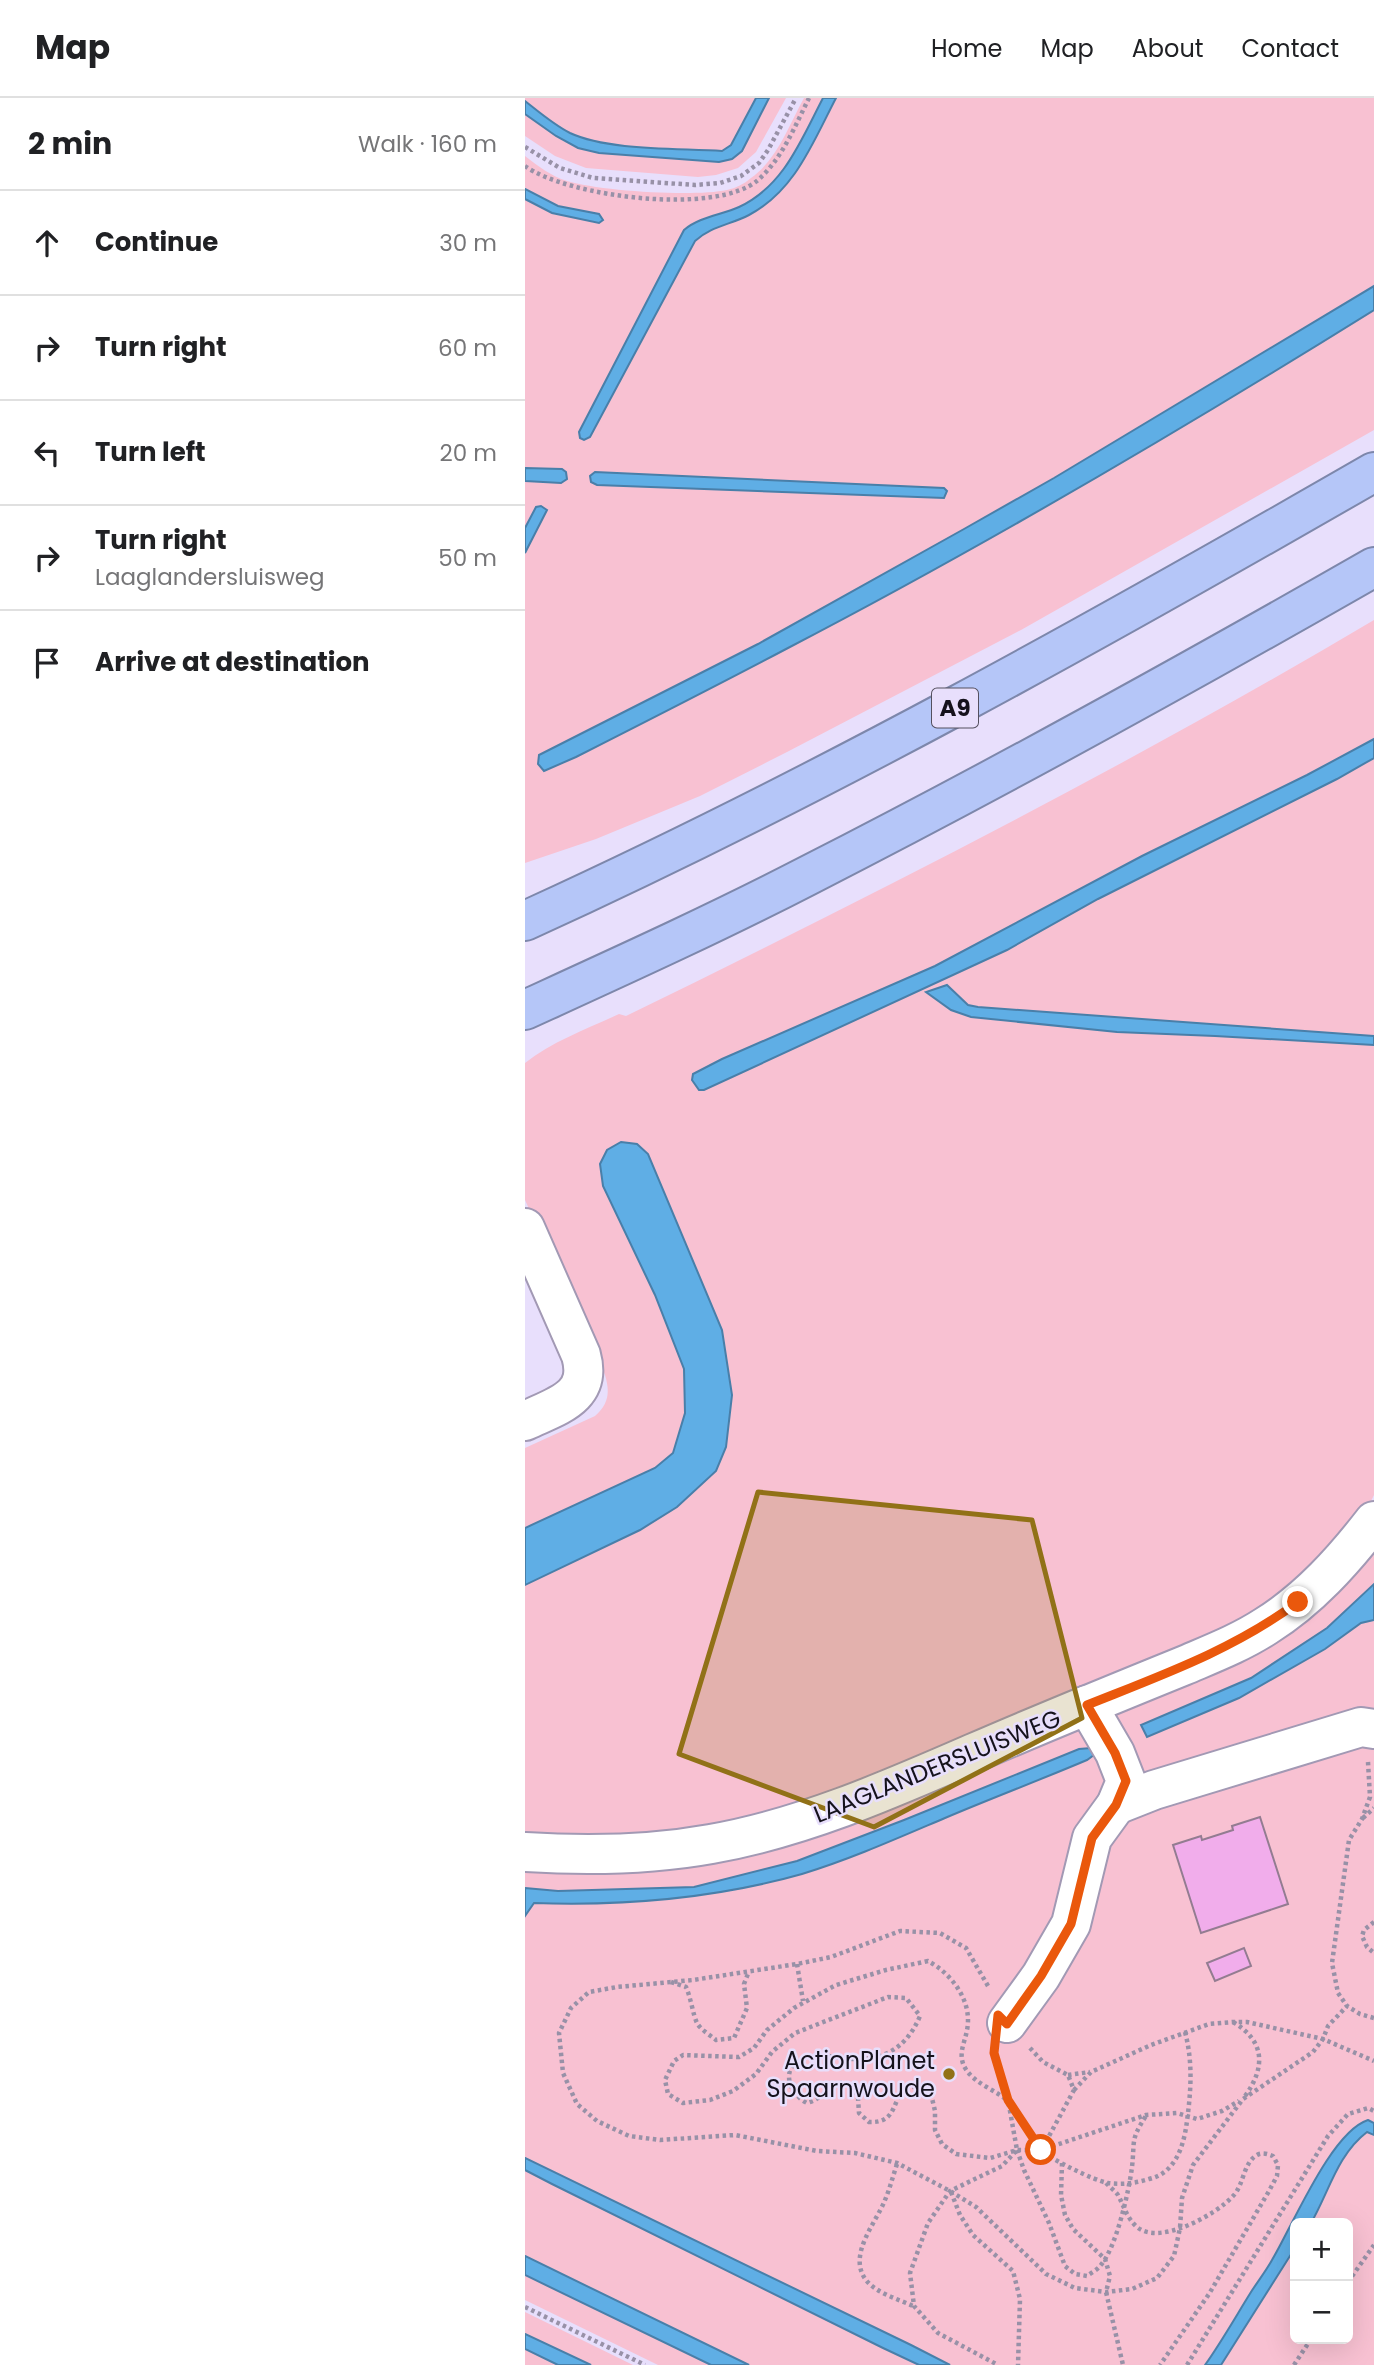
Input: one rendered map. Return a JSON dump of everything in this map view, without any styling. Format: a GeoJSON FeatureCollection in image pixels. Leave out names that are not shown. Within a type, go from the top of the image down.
{"type":"FeatureCollection","features":[{"type":"Feature","properties":{"kind":"highway","name":"A9"},"geometry":{"type":"LineString","coordinates":[[525,921],[630,873],[919,728],[1156,598],[1374,472]]}},
{"type":"Feature","properties":{"kind":"highway"},"geometry":{"type":"LineString","coordinates":[[525,1010],[805,878],[1161,689],[1374,567]]}},
{"type":"Feature","properties":{"kind":"street"},"geometry":{"type":"LineString","coordinates":[[525,1228],[582,1355],[586,1371],[581,1387],[569,1400],[525,1421]]}},
{"type":"Feature","properties":{"kind":"street","name":"LAAGLANDERSLUISWEG"},"geometry":{"type":"LineString","coordinates":[[525,1852],[590,1855],[674,1850],[754,1835],[866,1798],[1226,1648],[1265,1627],[1325,1578],[1374,1521]]}},
{"type":"Feature","properties":{"kind":"street"},"geometry":{"type":"LineString","coordinates":[[1002,2020],[1041,1976],[1071,1924],[1092,1838],[1116,1805],[1126,1781],[1115,1753],[1087,1705]]}},
{"type":"Feature","properties":{"kind":"street"},"geometry":{"type":"LineString","coordinates":[[1116,1805],[1154,1790],[1367,1728]]}},
{"type":"Feature","properties":{"kind":"path"},"geometry":{"type":"LineString","coordinates":[[525,147],[560,169],[593,178],[695,185],[720,183],[741,176],[758,163],[796,98]]}},
{"type":"Feature","properties":{"kind":"path"},"geometry":{"type":"LineString","coordinates":[[525,166],[549,180],[589,192],[680,198],[729,194],[757,181],[767,170],[786,142],[809,98]]}},
{"type":"Feature","properties":{"kind":"path"},"geometry":{"type":"LineString","coordinates":[[1367,1728],[1370,1797],[1362,1819],[1349,1840],[1332,1963],[1338,1993],[1347,2006],[1374,2018]]}},
{"type":"Feature","properties":{"kind":"path"},"geometry":{"type":"LineString","coordinates":[[1362,1819],[1374,1808]]}},
{"type":"Feature","properties":{"kind":"path"},"geometry":{"type":"LineString","coordinates":[[1374,1922],[1364,1930],[1362,1936],[1367,1947],[1374,1953]]}},
{"type":"Feature","properties":{"kind":"path"},"geometry":{"type":"LineString","coordinates":[[1233,2022],[1255,2040],[1261,2060],[1255,2082],[1193,2165],[1182,2198],[1180,2228],[1174,2256],[1157,2278],[1132,2290],[1106,2292],[1075,2288],[1046,2274],[976,2207],[897,2163],[855,2153],[817,2151],[735,2135],[650,2139],[629,2136],[597,2121],[577,2104],[563,2073],[559,2033],[571,2008],[589,1992],[797,1964],[831,1957],[900,1931],[940,1933],[966,1948],[987,1982],[1002,2020],[1043,2062],[1068,2075],[1091,2072],[1209,2024],[1233,2022],[1247,2022],[1323,2039],[1374,2061]]}},
{"type":"Feature","properties":{"kind":"path"},"geometry":{"type":"LineString","coordinates":[[1160,2365],[1209,2294],[1269,2191],[1277,2176],[1278,2165],[1273,2156],[1264,2153],[1257,2155],[1248,2164],[1234,2195],[1219,2207],[1166,2234],[1154,2234],[1138,2229],[1123,2212],[1117,2194],[1106,2183],[1041,2150],[1008,2100],[991,2092],[964,2065],[961,2049],[968,2020],[962,1999],[956,1985],[943,1969],[928,1961],[836,1985],[803,2001],[767,2030],[754,2048],[739,2057],[683,2055],[674,2061],[665,2080],[668,2094],[683,2103],[710,2100],[733,2091],[756,2074],[772,2052],[795,2033],[888,1997],[906,1998],[920,2016],[913,2032],[898,2048],[872,2059],[817,2055],[800,2060],[790,2071],[788,2083],[796,2097],[807,2103],[818,2100],[828,2088],[843,2081],[853,2085],[859,2098],[859,2113],[869,2122],[881,2122],[890,2116],[903,2088],[921,2086],[931,2094],[935,2110],[935,2130],[942,2144],[956,2154],[990,2158],[1017,2150],[1041,2150],[1146,2115],[1177,2113],[1197,2119],[1222,2111],[1313,2052],[1323,2039],[1328,2026],[1347,2006]]}},
{"type":"Feature","properties":{"kind":"path"},"geometry":{"type":"LineString","coordinates":[[797,1964],[803,2001]]}},
{"type":"Feature","properties":{"kind":"path"},"geometry":{"type":"LineString","coordinates":[[667,1980],[687,1987],[693,2001],[696,2022],[704,2031],[716,2039],[734,2038],[747,2008],[744,1984],[749,1971]]}},
{"type":"Feature","properties":{"kind":"path"},"geometry":{"type":"LineString","coordinates":[[1002,2020],[994,2053],[1008,2100],[1017,2150],[1065,2266],[1075,2274],[1087,2276],[1099,2268],[1105,2259],[1123,2212],[1133,2165],[1132,2146],[1136,2131],[1146,2115]]}},
{"type":"Feature","properties":{"kind":"path"},"geometry":{"type":"LineString","coordinates":[[1106,2183],[1129,2184],[1154,2178],[1176,2161],[1185,2138],[1188,2118],[1191,2054],[1185,2032]]}},
{"type":"Feature","properties":{"kind":"path"},"geometry":{"type":"LineString","coordinates":[[1041,2150],[1075,2090],[1091,2072]]}},
{"type":"Feature","properties":{"kind":"path"},"geometry":{"type":"LineString","coordinates":[[1068,2075],[1075,2090]]}},
{"type":"Feature","properties":{"kind":"path"},"geometry":{"type":"LineString","coordinates":[[1187,2365],[1328,2136],[1348,2114],[1368,2108],[1374,2111]]}},
{"type":"Feature","properties":{"kind":"path"},"geometry":{"type":"LineString","coordinates":[[914,2306],[910,2273],[928,2223],[950,2191],[1002,2166],[1017,2150]]}},
{"type":"Feature","properties":{"kind":"path"},"geometry":{"type":"LineString","coordinates":[[897,2163],[885,2201],[860,2254],[859,2267],[875,2289],[914,2306],[938,2333],[998,2365]]}},
{"type":"Feature","properties":{"kind":"path"},"geometry":{"type":"LineString","coordinates":[[1062,2163],[1061,2195],[1065,2215],[1073,2229],[1105,2259],[1110,2276],[1106,2292],[1123,2365]]}},
{"type":"Feature","properties":{"kind":"path"},"geometry":{"type":"LineString","coordinates":[[950,2191],[960,2216],[973,2235],[1013,2271],[1020,2300],[1018,2365]]}},
{"type":"Feature","properties":{"kind":"path"},"geometry":{"type":"LineString","coordinates":[[1349,2281],[1374,2245]]}},
{"type":"Feature","properties":{"kind":"path"},"geometry":{"type":"LineString","coordinates":[[525,2306],[645,2365]]}},
{"type":"Feature","properties":{"kind":"path"},"geometry":{"type":"LineString","coordinates":[[1294,2365],[1308,2344]]}},
{"type":"Feature","properties":{"kind":"highlighted area"},"geometry":{"type":"Polygon","coordinates":[[[758,1492],[1032,1520],[1082,1718],[874,1827],[679,1754],[758,1492]]]}},
{"type":"Feature","properties":{"kind":"shaded area"},"geometry":{"type":"Polygon","coordinates":[[[525,98],[786,98],[756,152],[738,168],[698,177],[586,168],[555,156],[525,136],[525,98]]]}},
{"type":"Feature","properties":{"kind":"shaded area"},"geometry":{"type":"Polygon","coordinates":[[[804,98],[1374,98],[1374,430],[1021,630],[787,752],[700,796],[596,839],[525,863],[525,156],[556,176],[582,185],[670,193],[727,190],[746,182],[768,162],[804,98]]]}},
{"type":"Feature","properties":{"kind":"shaded area"},"geometry":{"type":"Polygon","coordinates":[[[1374,620],[1374,1495],[1370,1503],[1326,1559],[1248,1619],[871,1779],[783,1809],[702,1831],[525,1838],[525,1448],[595,1416],[606,1402],[608,1387],[605,1375],[525,1200],[525,1063],[571,1036],[619,1014],[626,1016],[1004,826],[1190,725],[1374,620]]]}},
{"type":"Feature","properties":{"kind":"shaded area","name":"ActionPlanet Spaarnwoude"},"geometry":{"type":"Polygon","coordinates":[[[1374,1547],[1374,2365],[658,2365],[525,2300],[525,1865],[929,1787],[1374,1547]]]}},
{"type":"Feature","properties":{"kind":"shaded area"},"geometry":{"type":"Polygon","coordinates":[[[525,2312],[633,2365],[525,2365],[525,2312]]]}},
{"type":"Feature","properties":{"kind":"water"},"geometry":{"type":"Polygon","coordinates":[[[756,98],[769,98],[742,151],[732,159],[719,162],[599,153],[578,148],[525,114],[525,101],[570,133],[604,143],[644,148],[722,151],[731,145],[756,98]]]}},
{"type":"Feature","properties":{"kind":"water"},"geometry":{"type":"Polygon","coordinates":[[[823,98],[836,98],[791,179],[765,205],[695,241],[590,437],[584,440],[580,438],[579,432],[684,230],[703,219],[739,207],[768,187],[790,160],[823,98]]]}},
{"type":"Feature","properties":{"kind":"water"},"geometry":{"type":"Polygon","coordinates":[[[525,189],[558,206],[599,214],[603,220],[599,223],[552,213],[525,199],[525,189]]]}},
{"type":"Feature","properties":{"kind":"water"},"geometry":{"type":"Polygon","coordinates":[[[1374,286],[1374,310],[1011,527],[735,676],[576,757],[544,771],[538,764],[539,755],[758,644],[1054,478],[1374,286]]]}},
{"type":"Feature","properties":{"kind":"water"},"geometry":{"type":"Polygon","coordinates":[[[525,468],[562,469],[566,472],[567,479],[561,483],[525,481],[525,468]]]}},
{"type":"Feature","properties":{"kind":"water"},"geometry":{"type":"Polygon","coordinates":[[[595,472],[944,488],[947,491],[944,498],[597,485],[591,482],[590,476],[595,472]]]}},
{"type":"Feature","properties":{"kind":"water"},"geometry":{"type":"Polygon","coordinates":[[[541,506],[547,510],[525,553],[525,528],[536,507],[541,506]]]}},
{"type":"Feature","properties":{"kind":"water"},"geometry":{"type":"Polygon","coordinates":[[[1374,739],[1374,758],[1098,899],[1007,950],[704,1090],[699,1090],[692,1080],[693,1074],[722,1059],[935,966],[1142,856],[1374,739]]]}},
{"type":"Feature","properties":{"kind":"water"},"geometry":{"type":"Polygon","coordinates":[[[947,985],[968,1005],[978,1007],[1374,1036],[1374,1045],[1117,1032],[971,1017],[951,1010],[926,992],[947,985]]]}},
{"type":"Feature","properties":{"kind":"water"},"geometry":{"type":"Polygon","coordinates":[[[621,1142],[637,1144],[648,1154],[722,1330],[732,1395],[726,1447],[716,1471],[677,1507],[640,1530],[525,1585],[525,1528],[655,1468],[673,1453],[685,1413],[684,1369],[655,1295],[603,1186],[600,1164],[607,1150],[621,1142]]]}},
{"type":"Feature","properties":{"kind":"water"},"geometry":{"type":"Polygon","coordinates":[[[1374,1584],[1374,1620],[1361,1623],[1325,1649],[1239,1698],[1147,1737],[1141,1725],[1251,1678],[1327,1628],[1374,1584]]]}},
{"type":"Feature","properties":{"kind":"water"},"geometry":{"type":"Polygon","coordinates":[[[1091,1748],[1094,1755],[1087,1760],[874,1848],[802,1874],[736,1890],[669,1899],[534,1903],[525,1916],[525,1888],[558,1891],[694,1887],[797,1861],[1079,1749],[1091,1748]]]}},
{"type":"Feature","properties":{"kind":"water"},"geometry":{"type":"Polygon","coordinates":[[[1368,2120],[1374,2123],[1374,2135],[1367,2132],[1348,2152],[1314,2218],[1294,2218],[1327,2160],[1354,2128],[1368,2120]]]}},
{"type":"Feature","properties":{"kind":"water"},"geometry":{"type":"Polygon","coordinates":[[[525,2158],[950,2365],[919,2365],[883,2348],[525,2170],[525,2158]]]}},
{"type":"Feature","properties":{"kind":"water"},"geometry":{"type":"Polygon","coordinates":[[[1290,2226],[1290,2256],[1221,2365],[1205,2365],[1251,2292],[1290,2226]]]}},
{"type":"Feature","properties":{"kind":"water"},"geometry":{"type":"Polygon","coordinates":[[[525,2256],[749,2365],[711,2365],[525,2275],[525,2256]]]}},
{"type":"Feature","properties":{"kind":"water"},"geometry":{"type":"Polygon","coordinates":[[[525,2334],[591,2365],[558,2365],[525,2349],[525,2334]]]}},
{"type":"Feature","properties":{"kind":"building"},"geometry":{"type":"Polygon","coordinates":[[[1260,1817],[1288,1904],[1201,1933],[1173,1845],[1201,1836],[1202,1840],[1233,1830],[1232,1826],[1260,1817]]]}},
{"type":"Feature","properties":{"kind":"building"},"geometry":{"type":"Polygon","coordinates":[[[1244,1948],[1251,1966],[1215,1981],[1207,1963],[1244,1948]]]}},
{"type":"Feature","properties":{"kind":"place","name":"ActionPlanet Spaarnwoude"},"geometry":{"type":"Point","coordinates":[949,2074]}},
{"type":"Feature","properties":{"kind":"route"},"geometry":{"type":"LineString","coordinates":[[1041,2150],[1008,2100],[994,2053],[998,2015],[1007,2024],[1041,1976],[1071,1924],[1092,1838],[1116,1805],[1126,1781],[1115,1753],[1087,1705],[1226,1648],[1265,1627],[1298,1602]]}}]}
